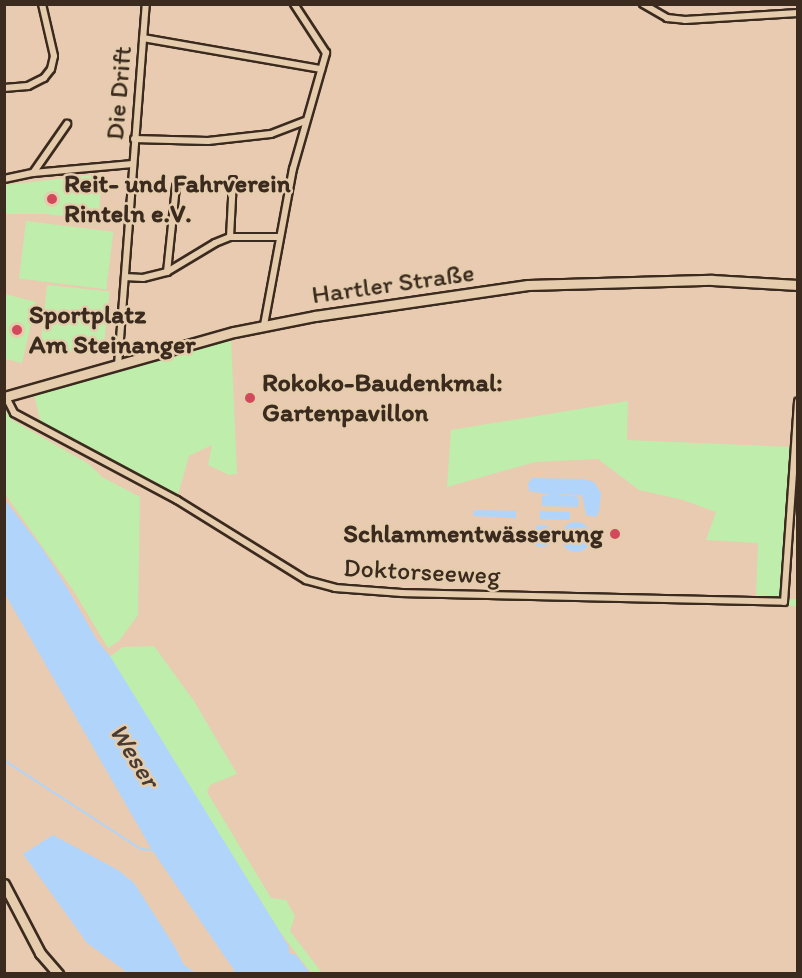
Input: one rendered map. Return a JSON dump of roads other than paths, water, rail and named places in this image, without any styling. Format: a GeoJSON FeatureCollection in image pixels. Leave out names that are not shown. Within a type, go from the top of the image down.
{"type":"FeatureCollection","features":[{"type":"Feature","properties":{"kind":"main road","name":"Hartler Straße"},"geometry":{"type":"LineString","coordinates":[[5,397],[264,325],[315,316],[549,283],[712,280],[798,285]]}},
{"type":"Feature","properties":{"kind":"main road"},"geometry":{"type":"LineString","coordinates":[[4,884],[39,953],[58,974]]}},
{"type":"Feature","properties":{"kind":"street"},"geometry":{"type":"LineString","coordinates":[[4,88],[28,86],[44,78],[51,69],[54,56],[42,4]]}},
{"type":"Feature","properties":{"kind":"street","name":"Die Drift"},"geometry":{"type":"LineString","coordinates":[[118,365],[146,4]]}},
{"type":"Feature","properties":{"kind":"street"},"geometry":{"type":"LineString","coordinates":[[264,325],[279,237],[305,121],[326,53],[294,4]]}},
{"type":"Feature","properties":{"kind":"street"},"geometry":{"type":"LineString","coordinates":[[642,4],[667,18],[685,20],[798,13]]}},
{"type":"Feature","properties":{"kind":"street"},"geometry":{"type":"LineString","coordinates":[[143,38],[321,69]]}},
{"type":"Feature","properties":{"kind":"street"},"geometry":{"type":"LineString","coordinates":[[134,140],[208,141],[271,134],[305,121]]}},
{"type":"Feature","properties":{"kind":"street"},"geometry":{"type":"LineString","coordinates":[[33,172],[67,124]]}},
{"type":"Feature","properties":{"kind":"street"},"geometry":{"type":"LineString","coordinates":[[4,178],[33,172],[133,164]]}},
{"type":"Feature","properties":{"kind":"street"},"geometry":{"type":"LineString","coordinates":[[230,237],[233,180]]}},
{"type":"Feature","properties":{"kind":"street"},"geometry":{"type":"LineString","coordinates":[[167,273],[176,186]]}},
{"type":"Feature","properties":{"kind":"street"},"geometry":{"type":"LineString","coordinates":[[125,278],[143,278],[167,273],[215,243],[230,237],[279,237]]}},
{"type":"Feature","properties":{"kind":"street","name":"Doktorseeweg"},"geometry":{"type":"LineString","coordinates":[[5,397],[14,413],[177,500],[306,580],[335,588],[402,593],[784,602],[798,401]]}},
{"type":"Feature","properties":{"kind":"water"},"geometry":{"type":"Polygon","coordinates":[[[533,478],[584,479],[594,482],[601,493],[599,512],[596,517],[586,515],[582,495],[555,494],[579,497],[578,507],[542,506],[542,496],[551,495],[529,491],[528,483],[533,478]]]}},
{"type":"Feature","properties":{"kind":"water","name":"Weser"},"geometry":{"type":"Polygon","coordinates":[[[5,500],[42,548],[97,640],[110,656],[280,932],[289,947],[289,953],[296,955],[310,973],[236,973],[152,850],[5,594],[5,500]]]}},
{"type":"Feature","properties":{"kind":"water"},"geometry":{"type":"Polygon","coordinates":[[[474,510],[516,511],[516,518],[473,516],[474,510]]]}},
{"type":"Feature","properties":{"kind":"water"},"geometry":{"type":"Polygon","coordinates":[[[540,511],[570,512],[570,520],[540,519],[540,511]]]}},
{"type":"Feature","properties":{"kind":"water"},"geometry":{"type":"Polygon","coordinates":[[[576,522],[587,526],[591,537],[587,548],[576,552],[565,548],[561,537],[565,526],[576,522]]]}},
{"type":"Feature","properties":{"kind":"water"},"geometry":{"type":"Polygon","coordinates":[[[542,525],[550,528],[553,536],[550,544],[542,547],[534,544],[531,536],[534,528],[542,525]]]}},
{"type":"Feature","properties":{"kind":"water"},"geometry":{"type":"Polygon","coordinates":[[[53,835],[118,870],[134,883],[184,965],[196,973],[128,973],[87,943],[23,854],[53,835]]]}},
{"type":"Feature","properties":{"kind":"waterway"},"geometry":{"type":"LineString","coordinates":[[4,760],[141,849],[153,850]]}},
{"type":"Feature","properties":{"kind":"place","name":"Reit- und Fahrverein Rinteln e.V."},"geometry":{"type":"Point","coordinates":[52,199]}},
{"type":"Feature","properties":{"kind":"place","name":"Sportplatz Am Steinanger"},"geometry":{"type":"Point","coordinates":[17,330]}},
{"type":"Feature","properties":{"kind":"place","name":"Rokoko-Baudenkmal: Gartenpavillon"},"geometry":{"type":"Point","coordinates":[250,398]}},
{"type":"Feature","properties":{"kind":"place","name":"Schlammentwässerung"},"geometry":{"type":"Point","coordinates":[615,534]}}]}
